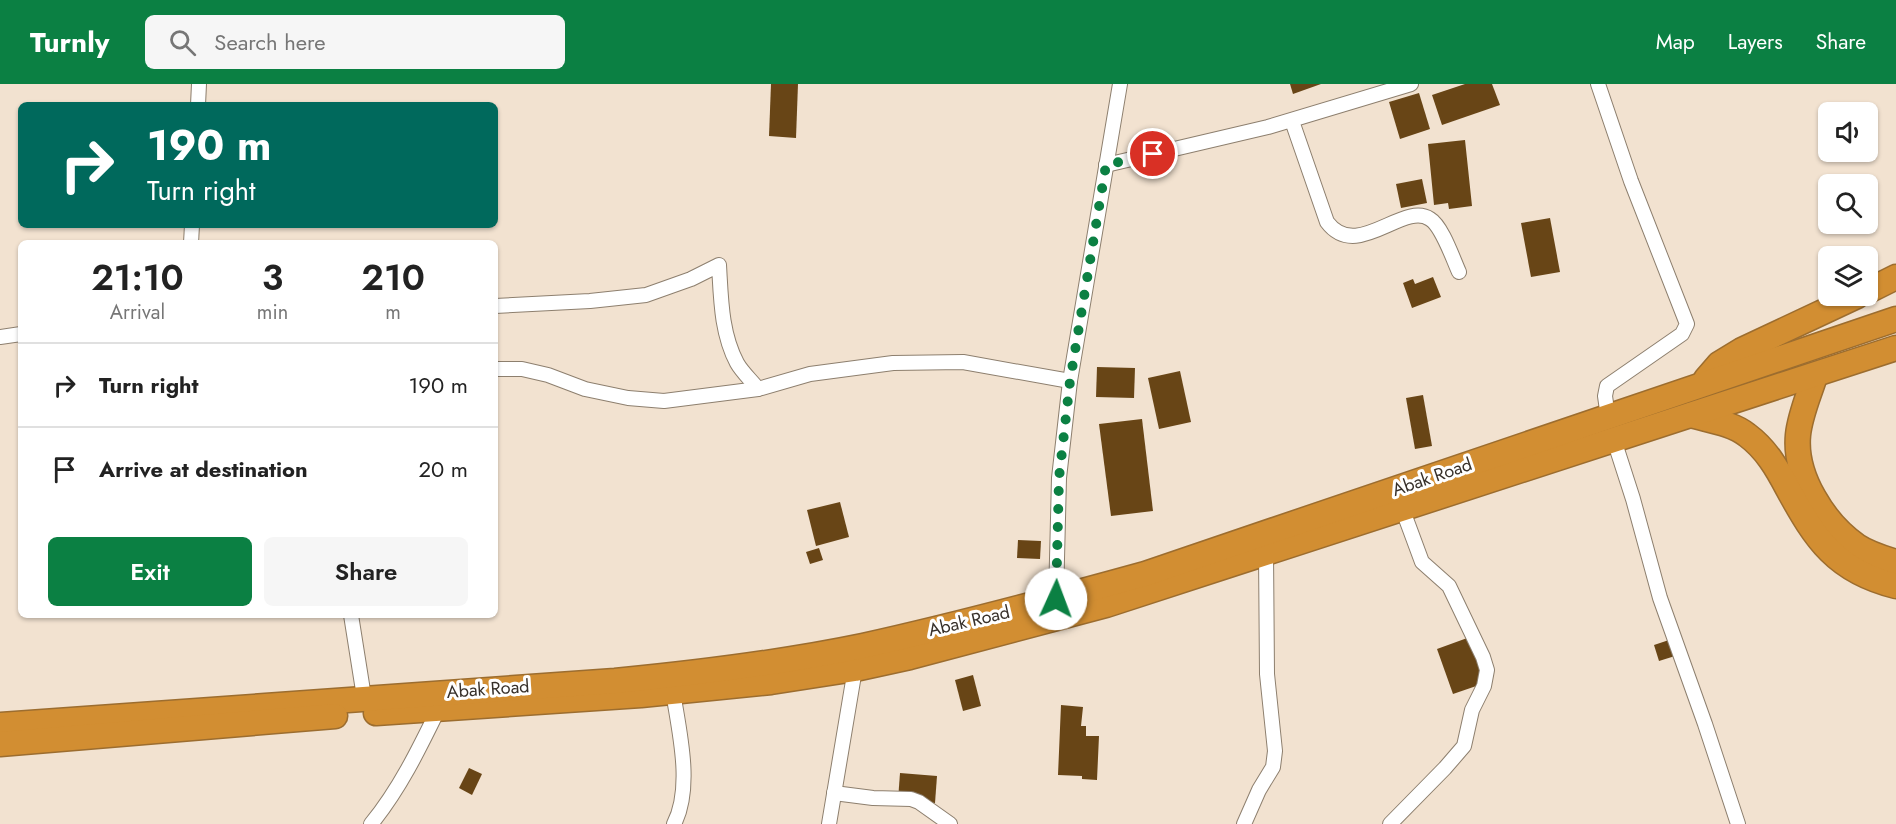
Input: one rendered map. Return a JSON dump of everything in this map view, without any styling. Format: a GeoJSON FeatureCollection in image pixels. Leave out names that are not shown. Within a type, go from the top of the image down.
{"type":"FeatureCollection","features":[{"type":"Feature","properties":{"kind":"highway"},"geometry":{"type":"LineString","coordinates":[[1878,286],[1896,277]]}},
{"type":"Feature","properties":{"kind":"highway"},"geometry":{"type":"LineString","coordinates":[[1699,386],[1719,364],[1742,350],[1836,306]]}},
{"type":"Feature","properties":{"kind":"highway","name":"Abak Road"},"geometry":{"type":"LineString","coordinates":[[0,725],[365,705],[438,710],[673,692],[771,682],[855,669],[910,657],[1106,605],[1402,508],[1611,429],[1699,386],[1896,319]]}},
{"type":"Feature","properties":{"kind":"highway","name":"Abak Road"},"geometry":{"type":"LineString","coordinates":[[0,744],[365,705],[700,673],[861,646],[1024,609],[1156,571],[1611,429],[1691,415],[1896,348]]}},
{"type":"Feature","properties":{"kind":"highway"},"geometry":{"type":"LineString","coordinates":[[1815,376],[1798,436],[1799,456],[1810,489],[1818,505],[1857,546],[1876,556],[1896,562]]}},
{"type":"Feature","properties":{"kind":"highway"},"geometry":{"type":"LineString","coordinates":[[1691,415],[1745,433],[1774,463],[1810,528],[1830,553],[1858,573],[1896,586]]}},
{"type":"Feature","properties":{"kind":"street"},"geometry":{"type":"LineString","coordinates":[[198,102],[199,84]]}},
{"type":"Feature","properties":{"kind":"street"},"geometry":{"type":"LineString","coordinates":[[1056,599],[1059,478],[1070,381],[1120,84]]}},
{"type":"Feature","properties":{"kind":"street"},"geometry":{"type":"LineString","coordinates":[[1106,165],[1292,120],[1411,84]]}},
{"type":"Feature","properties":{"kind":"street"},"geometry":{"type":"LineString","coordinates":[[1598,84],[1631,181],[1687,324],[1682,334],[1607,386],[1605,396],[1611,429],[1660,598],[1738,824]]}},
{"type":"Feature","properties":{"kind":"street"},"geometry":{"type":"LineString","coordinates":[[1292,120],[1327,222],[1332,229],[1340,234],[1355,236],[1410,218],[1422,216],[1432,219],[1459,272]]}},
{"type":"Feature","properties":{"kind":"street"},"geometry":{"type":"LineString","coordinates":[[498,306],[590,301],[646,295],[691,279],[719,265],[727,339],[738,365],[758,389]]}},
{"type":"Feature","properties":{"kind":"street"},"geometry":{"type":"LineString","coordinates":[[0,337],[18,334]]}},
{"type":"Feature","properties":{"kind":"street"},"geometry":{"type":"LineString","coordinates":[[498,369],[522,369],[548,375],[585,389],[628,398],[664,401],[758,389],[810,374],[893,363],[963,362],[1070,381]]}},
{"type":"Feature","properties":{"kind":"street"},"geometry":{"type":"LineString","coordinates":[[1390,824],[1464,746],[1472,710],[1484,686],[1487,670],[1449,586],[1422,562],[1402,508]]}},
{"type":"Feature","properties":{"kind":"street"},"geometry":{"type":"LineString","coordinates":[[1244,824],[1259,790],[1273,767],[1275,751],[1267,674],[1266,553]]}},
{"type":"Feature","properties":{"kind":"street"},"geometry":{"type":"LineString","coordinates":[[351,618],[365,705]]}},
{"type":"Feature","properties":{"kind":"street"},"geometry":{"type":"LineString","coordinates":[[829,824],[855,669]]}},
{"type":"Feature","properties":{"kind":"street"},"geometry":{"type":"LineString","coordinates":[[673,692],[682,748],[683,788],[680,814],[674,824]]}},
{"type":"Feature","properties":{"kind":"street"},"geometry":{"type":"LineString","coordinates":[[371,824],[381,813],[414,758],[438,710]]}},
{"type":"Feature","properties":{"kind":"street"},"geometry":{"type":"LineString","coordinates":[[834,793],[873,798],[911,799],[950,824]]}},
{"type":"Feature","properties":{"kind":"building"},"geometry":{"type":"Polygon","coordinates":[[[771,84],[798,84],[796,138],[769,136],[771,84]]]}},
{"type":"Feature","properties":{"kind":"building"},"geometry":{"type":"Polygon","coordinates":[[[1290,84],[1321,84],[1293,94],[1290,84]]]}},
{"type":"Feature","properties":{"kind":"building"},"geometry":{"type":"Polygon","coordinates":[[[1465,84],[1492,84],[1500,105],[1442,125],[1432,95],[1465,84]]]}},
{"type":"Feature","properties":{"kind":"building"},"geometry":{"type":"Polygon","coordinates":[[[1419,93],[1430,129],[1400,139],[1389,102],[1419,93]]]}},
{"type":"Feature","properties":{"kind":"building"},"geometry":{"type":"Polygon","coordinates":[[[1465,140],[1472,206],[1449,209],[1448,203],[1434,205],[1428,144],[1465,140]]]}},
{"type":"Feature","properties":{"kind":"building"},"geometry":{"type":"Polygon","coordinates":[[[1422,179],[1427,203],[1401,208],[1396,184],[1422,179]]]}},
{"type":"Feature","properties":{"kind":"building"},"geometry":{"type":"Polygon","coordinates":[[[1550,218],[1560,272],[1531,277],[1521,223],[1550,218]]]}},
{"type":"Feature","properties":{"kind":"building"},"geometry":{"type":"Polygon","coordinates":[[[1433,277],[1441,297],[1412,308],[1403,283],[1413,279],[1415,284],[1433,277]]]}},
{"type":"Feature","properties":{"kind":"building"},"geometry":{"type":"Polygon","coordinates":[[[1097,367],[1135,368],[1134,398],[1096,397],[1097,367]]]}},
{"type":"Feature","properties":{"kind":"building"},"geometry":{"type":"Polygon","coordinates":[[[1180,371],[1191,422],[1159,429],[1148,378],[1180,371]]]}},
{"type":"Feature","properties":{"kind":"building"},"geometry":{"type":"Polygon","coordinates":[[[1423,395],[1432,446],[1415,449],[1406,398],[1423,395]]]}},
{"type":"Feature","properties":{"kind":"building"},"geometry":{"type":"Polygon","coordinates":[[[1142,419],[1153,511],[1111,516],[1099,424],[1142,419]]]}},
{"type":"Feature","properties":{"kind":"building"},"geometry":{"type":"Polygon","coordinates":[[[840,502],[849,537],[816,546],[807,510],[840,502]]]}},
{"type":"Feature","properties":{"kind":"building"},"geometry":{"type":"Polygon","coordinates":[[[1018,540],[1041,541],[1040,559],[1017,558],[1018,540]]]}},
{"type":"Feature","properties":{"kind":"building"},"geometry":{"type":"Polygon","coordinates":[[[819,548],[823,560],[810,564],[806,552],[819,548]]]}},
{"type":"Feature","properties":{"kind":"building"},"geometry":{"type":"Polygon","coordinates":[[[1470,637],[1485,683],[1453,694],[1437,649],[1470,637]]]}},
{"type":"Feature","properties":{"kind":"building"},"geometry":{"type":"Polygon","coordinates":[[[1669,640],[1675,656],[1659,661],[1654,645],[1669,640]]]}},
{"type":"Feature","properties":{"kind":"building"},"geometry":{"type":"Polygon","coordinates":[[[973,675],[981,706],[963,711],[955,680],[973,675]]]}},
{"type":"Feature","properties":{"kind":"building"},"geometry":{"type":"Polygon","coordinates":[[[1061,705],[1083,707],[1081,726],[1086,726],[1086,736],[1099,736],[1097,780],[1082,779],[1082,776],[1058,775],[1061,705]]]}},
{"type":"Feature","properties":{"kind":"building"},"geometry":{"type":"Polygon","coordinates":[[[469,768],[482,774],[472,795],[459,788],[469,768]]]}},
{"type":"Feature","properties":{"kind":"building"},"geometry":{"type":"Polygon","coordinates":[[[900,773],[937,776],[935,803],[898,800],[900,773]]]}},
{"type":"Feature","properties":{"kind":"route"},"geometry":{"type":"LineString","coordinates":[[1056,599],[1059,478],[1070,381],[1106,165],[1153,154]]}}]}
